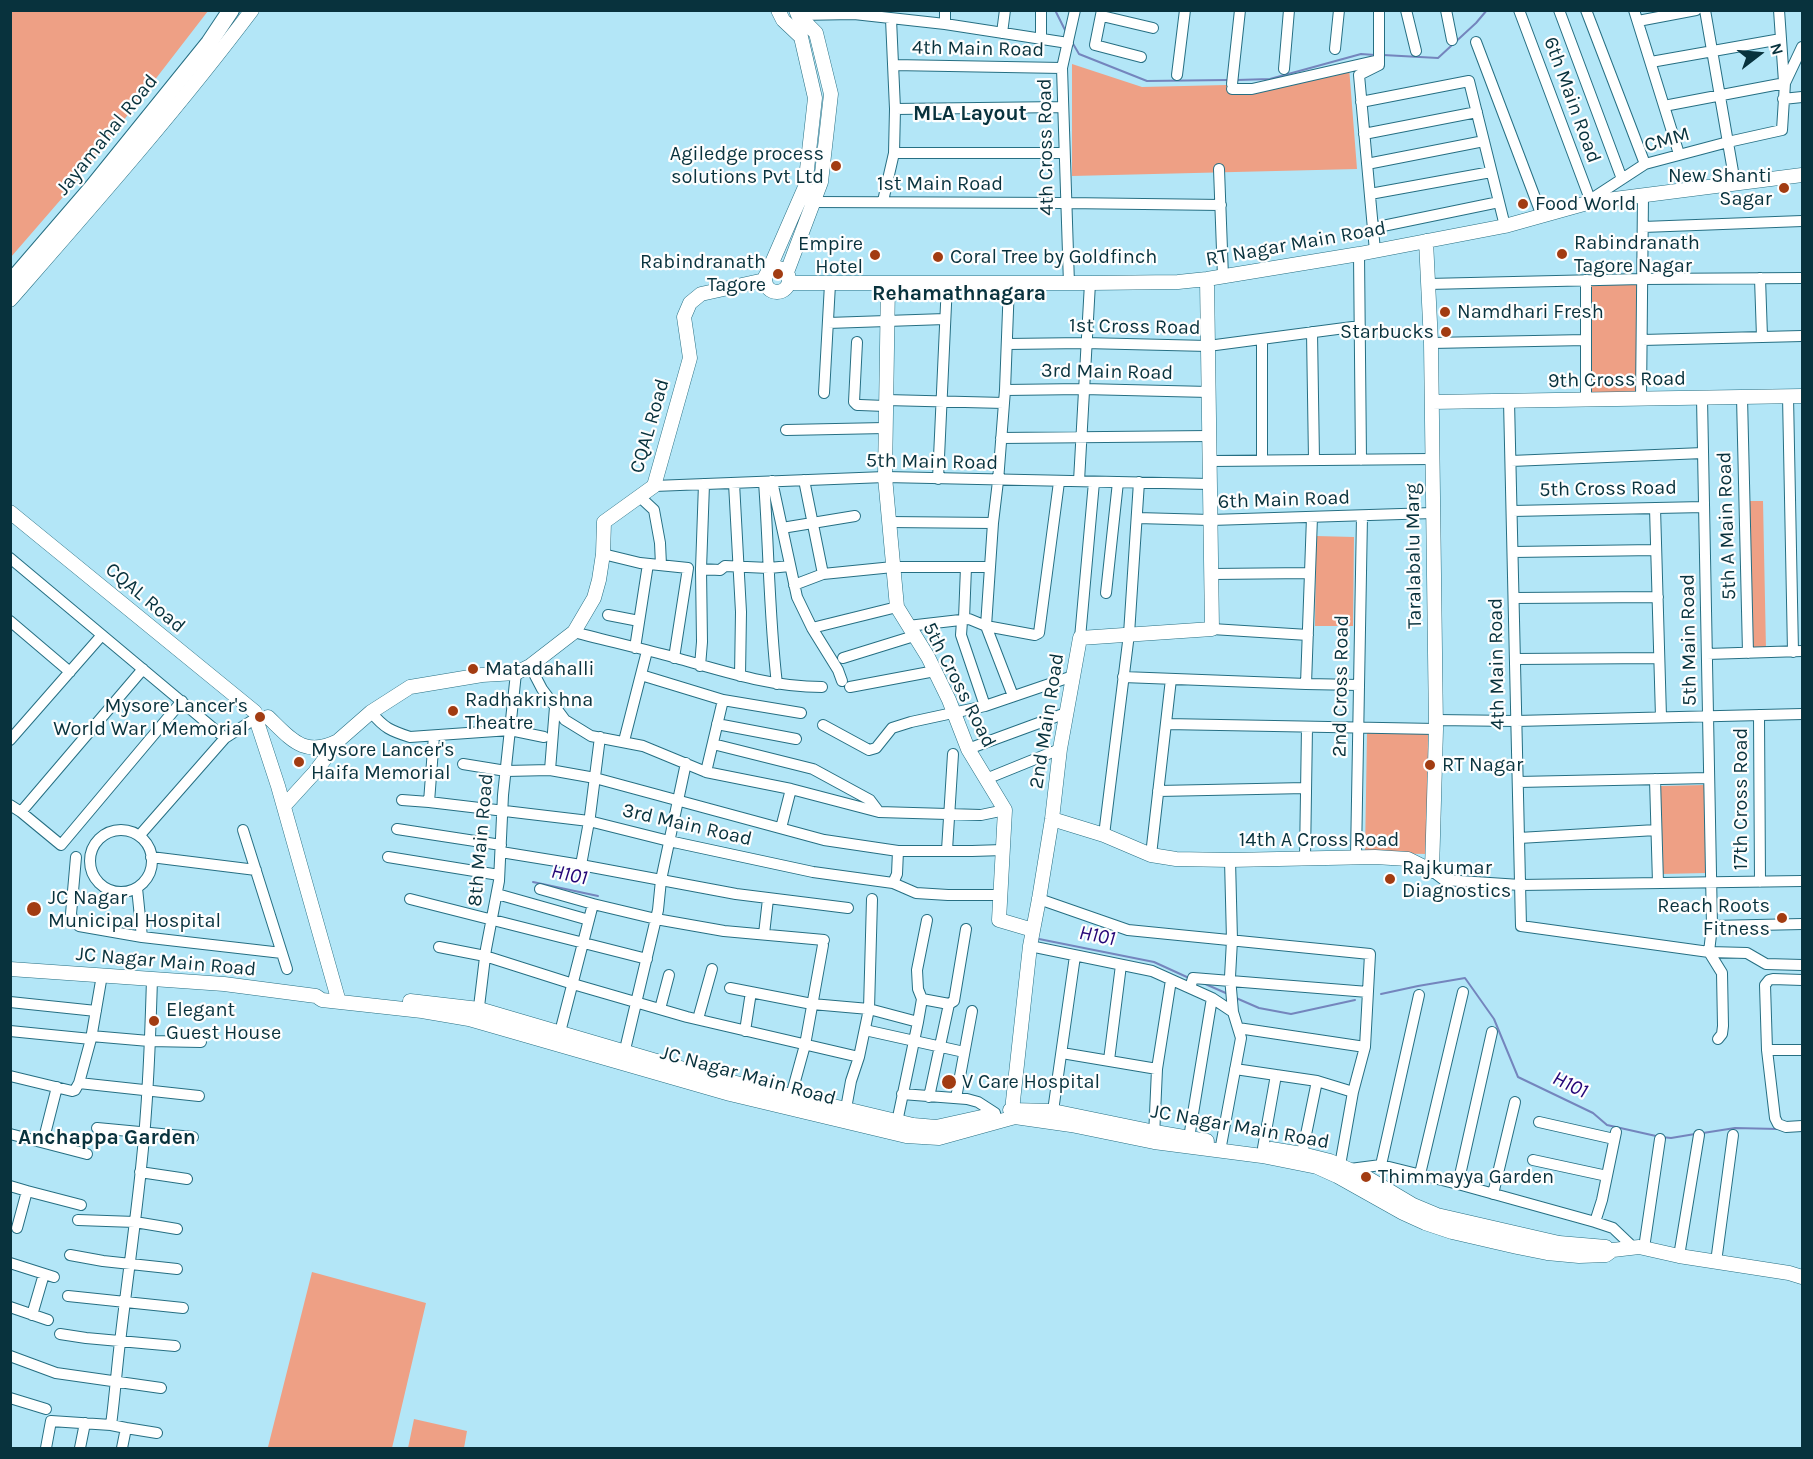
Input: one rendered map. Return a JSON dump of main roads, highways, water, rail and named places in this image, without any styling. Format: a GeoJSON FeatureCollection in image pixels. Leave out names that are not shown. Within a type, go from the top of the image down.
{"type":"FeatureCollection","features":[{"type":"Feature","properties":{"kind":"main road","name":"Jayamahal Road"},"geometry":{"type":"LineString","coordinates":[[10,283],[70,216],[88,186],[206,37],[224,10]]}},
{"type":"Feature","properties":{"kind":"main road","name":"Jayamahal Road"},"geometry":{"type":"LineString","coordinates":[[88,186],[209,44],[231,10]]}},
{"type":"Feature","properties":{"kind":"main road","name":"Jayamahal Road"},"geometry":{"type":"LineString","coordinates":[[10,271],[70,216]]}},
{"type":"Feature","properties":{"kind":"waterway"},"geometry":{"type":"LineString","coordinates":[[1055,10],[1066,32]]}},
{"type":"Feature","properties":{"kind":"waterway"},"geometry":{"type":"LineString","coordinates":[[1383,55],[1438,58],[1487,10]]}},
{"type":"Feature","properties":{"kind":"waterway"},"geometry":{"type":"LineString","coordinates":[[1072,42],[1079,54],[1147,81],[1228,80]]}},
{"type":"Feature","properties":{"kind":"waterway"},"geometry":{"type":"LineString","coordinates":[[1237,80],[1270,79],[1361,54],[1375,55]]}},
{"type":"Feature","properties":{"kind":"waterway","name":"H101"},"geometry":{"type":"LineString","coordinates":[[533,882],[598,896]]}},
{"type":"Feature","properties":{"kind":"waterway","name":"H101"},"geometry":{"type":"LineString","coordinates":[[1039,939],[1154,962],[1189,978]]}},
{"type":"Feature","properties":{"kind":"waterway","name":"H101"},"geometry":{"type":"LineString","coordinates":[[1381,994],[1465,978],[1494,1019],[1518,1077],[1593,1113],[1607,1125],[1656,1136]]}},
{"type":"Feature","properties":{"kind":"waterway","name":"H101"},"geometry":{"type":"LineString","coordinates":[[1203,983],[1228,994]]}},
{"type":"Feature","properties":{"kind":"waterway","name":"H101"},"geometry":{"type":"LineString","coordinates":[[1236,998],[1259,1008],[1291,1014],[1355,1000]]}},
{"type":"Feature","properties":{"kind":"waterway","name":"H101"},"geometry":{"type":"LineString","coordinates":[[1703,1133],[1735,1128],[1778,1129]]}},
{"type":"Feature","properties":{"kind":"waterway","name":"H101"},"geometry":{"type":"LineString","coordinates":[[1662,1137],[1671,1138],[1695,1134]]}},
{"type":"Feature","properties":{"kind":"place","name":"Agiledge process solutions Pvt Ltd"},"geometry":{"type":"Point","coordinates":[836,166]}},
{"type":"Feature","properties":{"kind":"place","name":"New Shanti Sagar"},"geometry":{"type":"Point","coordinates":[1784,188]}},
{"type":"Feature","properties":{"kind":"place","name":"Food World"},"geometry":{"type":"Point","coordinates":[1523,204]}},
{"type":"Feature","properties":{"kind":"place","name":"Rabindranath Tagore Nagar"},"geometry":{"type":"Point","coordinates":[1562,254]}},
{"type":"Feature","properties":{"kind":"place","name":"Empire Hotel"},"geometry":{"type":"Point","coordinates":[875,255]}},
{"type":"Feature","properties":{"kind":"place","name":"Coral Tree by Goldfinch"},"geometry":{"type":"Point","coordinates":[938,257]}},
{"type":"Feature","properties":{"kind":"place","name":"Rabindranath Tagore"},"geometry":{"type":"Point","coordinates":[778,274]}},
{"type":"Feature","properties":{"kind":"place","name":"Namdhari Fresh"},"geometry":{"type":"Point","coordinates":[1445,312]}},
{"type":"Feature","properties":{"kind":"place","name":"Starbucks"},"geometry":{"type":"Point","coordinates":[1446,332]}},
{"type":"Feature","properties":{"kind":"place","name":"Matadahalli"},"geometry":{"type":"Point","coordinates":[473,669]}},
{"type":"Feature","properties":{"kind":"place","name":"Radhakrishna Theatre"},"geometry":{"type":"Point","coordinates":[453,711]}},
{"type":"Feature","properties":{"kind":"place","name":"Mysore Lancer's World War I Memorial"},"geometry":{"type":"Point","coordinates":[260,717]}},
{"type":"Feature","properties":{"kind":"place","name":"Mysore Lancer's Haifa Memorial"},"geometry":{"type":"Point","coordinates":[299,762]}},
{"type":"Feature","properties":{"kind":"place","name":"RT Nagar"},"geometry":{"type":"Point","coordinates":[1430,765]}},
{"type":"Feature","properties":{"kind":"place","name":"Rajkumar Diagnostics"},"geometry":{"type":"Point","coordinates":[1390,879]}},
{"type":"Feature","properties":{"kind":"place","name":"JC Nagar Municipal Hospital"},"geometry":{"type":"Point","coordinates":[34,909]}},
{"type":"Feature","properties":{"kind":"place","name":"Reach Roots Fitness"},"geometry":{"type":"Point","coordinates":[1782,918]}},
{"type":"Feature","properties":{"kind":"place","name":"Elegant Guest House"},"geometry":{"type":"Point","coordinates":[154,1021]}},
{"type":"Feature","properties":{"kind":"place","name":"V Care Hospital"},"geometry":{"type":"Point","coordinates":[949,1082]}},
{"type":"Feature","properties":{"kind":"place","name":"Thimmayya Garden"},"geometry":{"type":"Point","coordinates":[1366,1177]}},
{"type":"Feature","properties":{"kind":"district","name":"MLA Layout"},"geometry":{"type":"Point","coordinates":[970,114]}},
{"type":"Feature","properties":{"kind":"district","name":"Rehamathnagara"},"geometry":{"type":"Point","coordinates":[959,294]}},
{"type":"Feature","properties":{"kind":"district","name":"Anchappa Garden"},"geometry":{"type":"Point","coordinates":[107,1138]}}]}
